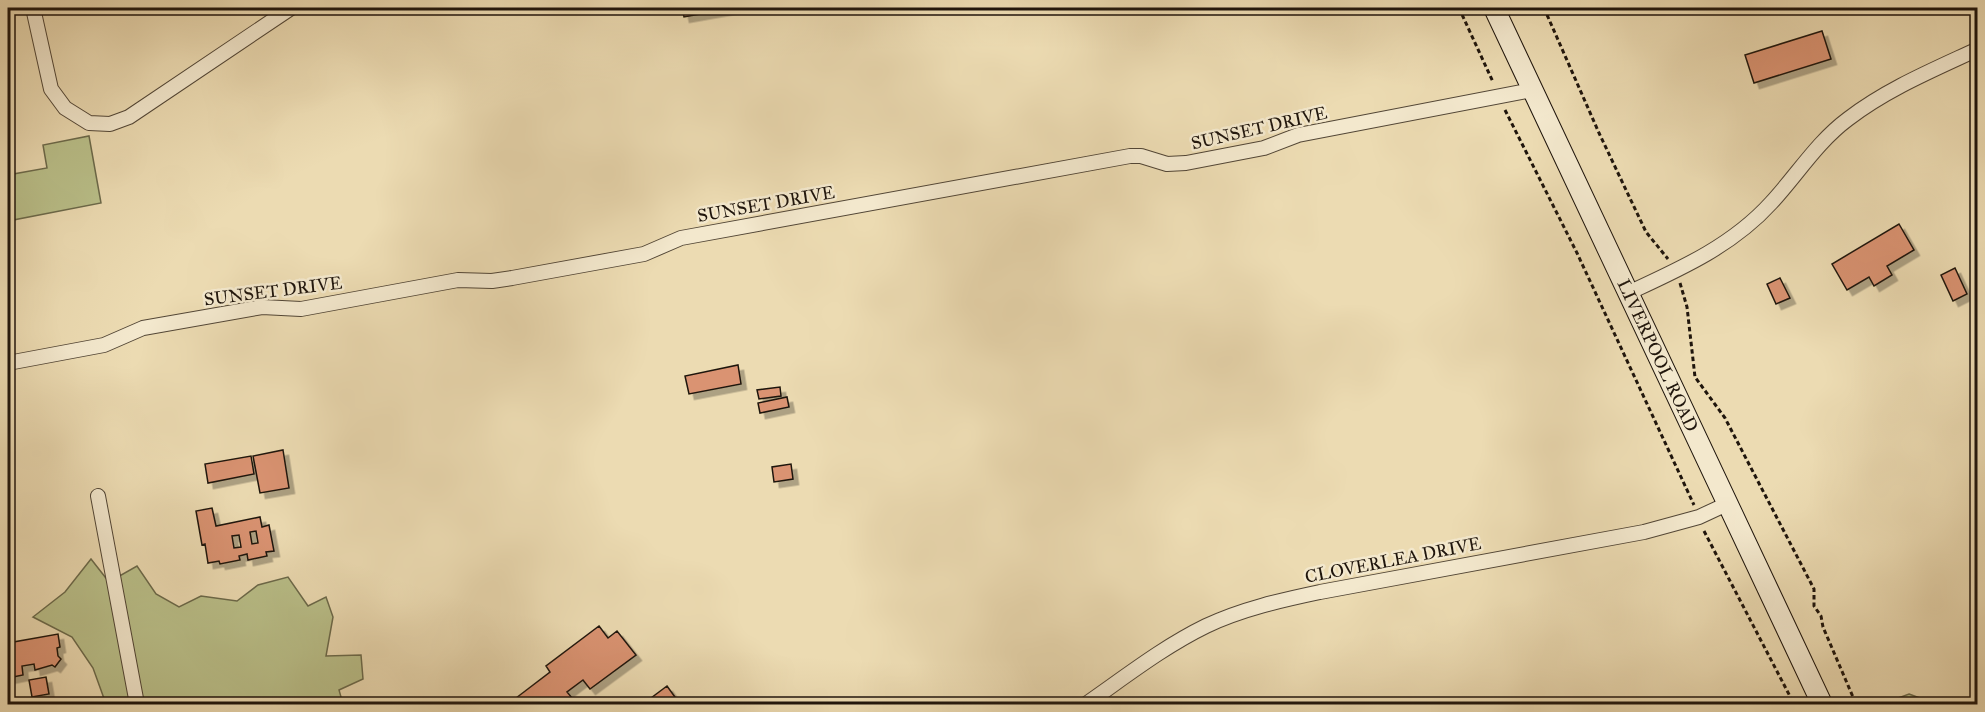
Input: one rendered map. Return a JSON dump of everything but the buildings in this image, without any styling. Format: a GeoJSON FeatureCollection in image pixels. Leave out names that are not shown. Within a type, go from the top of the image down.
{"type":"FeatureCollection","features":[{"type":"Feature","properties":{"kind":"main road","name":"LIVERPOOL ROAD"},"geometry":{"type":"LineString","coordinates":[[1494,8],[1822,705]]}},
{"type":"Feature","properties":{"kind":"street"},"geometry":{"type":"LineString","coordinates":[[33,8],[51,89],[65,108],[89,123],[110,124],[129,117],[291,8]]}},
{"type":"Feature","properties":{"kind":"street"},"geometry":{"type":"LineString","coordinates":[[1628,293],[1713,251],[1742,230],[1771,204],[1820,144],[1847,119],[1901,85],[1977,49]]}},
{"type":"Feature","properties":{"kind":"street","name":"SUNSET DRIVE"},"geometry":{"type":"LineString","coordinates":[[8,363],[104,345],[137,330],[165,324],[262,307],[301,309],[458,280],[492,281],[512,278],[644,254],[681,238],[1130,156],[1141,156],[1167,164],[1186,163],[1264,148],[1298,135],[1532,90]]}},
{"type":"Feature","properties":{"kind":"street"},"geometry":{"type":"LineString","coordinates":[[98,496],[137,705]]}},
{"type":"Feature","properties":{"kind":"street","name":"CLOVERLEA DRIVE"},"geometry":{"type":"LineString","coordinates":[[1086,705],[1135,669],[1207,626],[1284,600],[1358,584],[1644,532],[1699,517],[1727,504]]}},
{"type":"Feature","properties":{"kind":"path"},"geometry":{"type":"LineString","coordinates":[[1459,8],[1577,253],[1705,534],[1794,705]]}},
{"type":"Feature","properties":{"kind":"path"},"geometry":{"type":"LineString","coordinates":[[1544,8],[1646,232],[1676,271],[1687,307],[1695,377],[1725,418],[1814,589],[1814,606],[1821,616],[1856,705]]}},
{"type":"Feature","properties":{"kind":"green space"},"geometry":{"type":"Polygon","coordinates":[[[89,136],[101,203],[8,221],[8,175],[47,168],[43,145],[89,136]]]}},
{"type":"Feature","properties":{"kind":"green space"},"geometry":{"type":"Polygon","coordinates":[[[91,559],[109,582],[137,566],[156,594],[179,607],[201,596],[237,601],[258,585],[288,577],[308,606],[326,597],[333,617],[326,656],[361,655],[363,679],[339,690],[343,704],[106,704],[93,668],[72,637],[33,617],[65,592],[91,559]]]}},
{"type":"Feature","properties":{"kind":"green space"},"geometry":{"type":"Polygon","coordinates":[[[1909,694],[1936,704],[1882,704],[1909,694]]]}}]}
